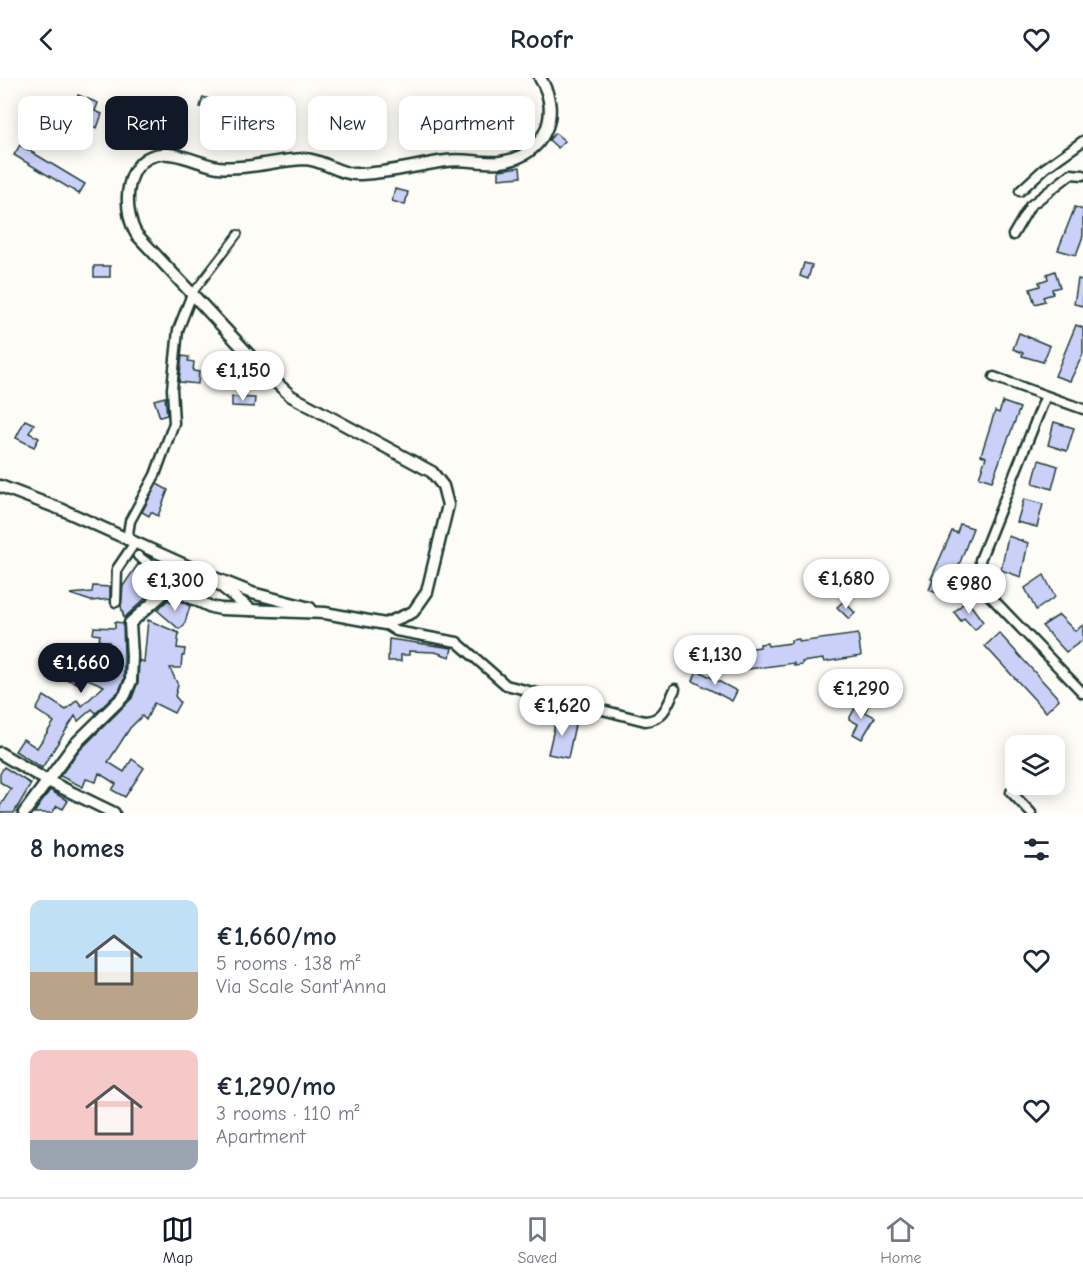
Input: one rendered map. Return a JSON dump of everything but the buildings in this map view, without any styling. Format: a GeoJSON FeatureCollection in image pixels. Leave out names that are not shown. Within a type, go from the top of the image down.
{"type":"FeatureCollection","features":[{"type":"Feature","properties":{"kind":"street"},"geometry":{"type":"LineString","coordinates":[[386,624],[413,612],[427,592],[448,505],[440,479],[432,472],[291,396],[269,376],[132,226],[127,213],[129,189],[135,171],[143,161],[162,153],[218,167],[246,168],[306,159],[355,174],[449,160],[503,162],[514,159],[532,147],[541,139],[548,126],[551,102],[540,78]]}},
{"type":"Feature","properties":{"kind":"street"},"geometry":{"type":"LineString","coordinates":[[1020,191],[1045,168],[1083,141]]}},
{"type":"Feature","properties":{"kind":"street"},"geometry":{"type":"LineString","coordinates":[[1073,150],[1083,156]]}},
{"type":"Feature","properties":{"kind":"street"},"geometry":{"type":"LineString","coordinates":[[1013,235],[1030,206],[1071,174],[1083,174]]}},
{"type":"Feature","properties":{"kind":"street"},"geometry":{"type":"LineString","coordinates":[[116,602],[117,569],[131,542],[130,521],[155,475],[174,423],[172,389],[178,330],[192,294],[238,234]]}},
{"type":"Feature","properties":{"kind":"street"},"geometry":{"type":"LineString","coordinates":[[994,377],[1045,398],[1083,409]]}},
{"type":"Feature","properties":{"kind":"street"},"geometry":{"type":"LineString","coordinates":[[1045,398],[980,560],[979,570],[989,595],[1083,693]]}},
{"type":"Feature","properties":{"kind":"street"},"geometry":{"type":"LineString","coordinates":[[0,486],[52,505],[131,542],[252,593],[325,613],[386,624],[396,631],[457,642],[506,685],[645,721],[660,717],[675,689]]}},
{"type":"Feature","properties":{"kind":"street"},"geometry":{"type":"LineString","coordinates":[[138,556],[169,579],[172,589],[212,607],[253,611],[325,613]]}},
{"type":"Feature","properties":{"kind":"street"},"geometry":{"type":"LineString","coordinates":[[207,575],[253,611]]}},
{"type":"Feature","properties":{"kind":"street"},"geometry":{"type":"LineString","coordinates":[[24,813],[46,780],[74,745],[125,695],[131,681],[130,623],[164,593],[172,589]]}},
{"type":"Feature","properties":{"kind":"street"},"geometry":{"type":"LineString","coordinates":[[252,593],[256,601],[253,611]]}},
{"type":"Feature","properties":{"kind":"street"},"geometry":{"type":"LineString","coordinates":[[0,753],[46,780],[114,813]]}},
{"type":"Feature","properties":{"kind":"street"},"geometry":{"type":"LineString","coordinates":[[1014,795],[1031,813]]}}]}
